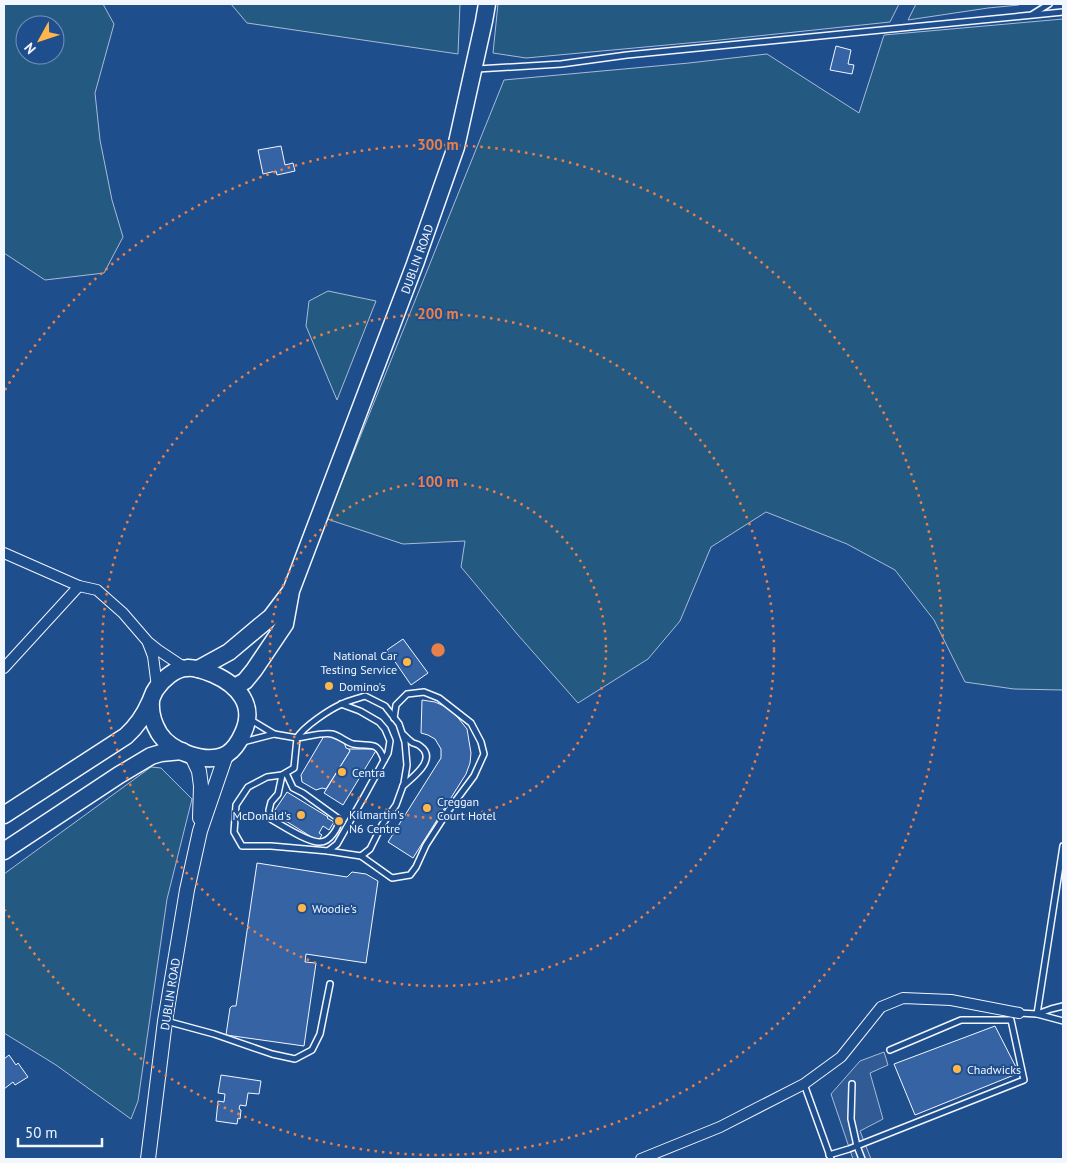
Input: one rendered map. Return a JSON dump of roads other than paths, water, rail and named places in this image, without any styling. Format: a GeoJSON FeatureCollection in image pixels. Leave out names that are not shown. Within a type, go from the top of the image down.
{"type":"FeatureCollection","features":[{"type":"Feature","properties":{"kind":"main road","name":"DUBLIN ROAD"},"geometry":{"type":"LineString","coordinates":[[235,687],[245,681],[250,675],[285,624],[291,590],[415,264],[456,147],[484,22],[486,4]]}},
{"type":"Feature","properties":{"kind":"main road","name":"DUBLIN ROAD"},"geometry":{"type":"LineString","coordinates":[[192,668],[229,652],[270,617],[291,590]]}},
{"type":"Feature","properties":{"kind":"main road"},"geometry":{"type":"LineString","coordinates":[[4,815],[136,728],[154,694],[167,677],[192,668],[214,674],[235,687],[244,700],[248,718],[245,729],[232,750],[214,758],[161,753],[151,756],[4,851]]}},
{"type":"Feature","properties":{"kind":"main road"},"geometry":{"type":"LineString","coordinates":[[154,694],[151,714],[160,735],[169,744],[187,754]]}},
{"type":"Feature","properties":{"kind":"main road","name":"DUBLIN ROAD"},"geometry":{"type":"LineString","coordinates":[[148,1159],[165,1021],[187,890],[200,831],[232,750]]}},
{"type":"Feature","properties":{"kind":"main road","name":"DUBLIN ROAD"},"geometry":{"type":"LineString","coordinates":[[187,754],[200,771],[200,831]]}},
{"type":"Feature","properties":{"kind":"street"},"geometry":{"type":"LineString","coordinates":[[4,553],[78,586],[97,590],[123,613],[148,642],[158,650],[192,668]]}},
{"type":"Feature","properties":{"kind":"street"},"geometry":{"type":"LineString","coordinates":[[4,668],[78,586]]}},
{"type":"Feature","properties":{"kind":"street"},"geometry":{"type":"LineString","coordinates":[[148,642],[153,656],[154,694]]}},
{"type":"Feature","properties":{"kind":"street"},"geometry":{"type":"LineString","coordinates":[[641,1159],[720,1127],[804,1084],[841,1057],[881,1007],[903,998],[951,1000],[1019,1013]]}},
{"type":"Feature","properties":{"kind":"lane"},"geometry":{"type":"LineString","coordinates":[[1030,15],[1049,4]]}},
{"type":"Feature","properties":{"kind":"lane"},"geometry":{"type":"LineString","coordinates":[[474,69],[561,64],[627,55],[1063,12]]}},
{"type":"Feature","properties":{"kind":"lane"},"geometry":{"type":"LineString","coordinates":[[361,856],[370,849],[382,825],[396,805],[403,786],[407,765],[405,742],[399,724],[394,718],[385,706],[365,696],[341,704],[301,732],[298,738],[294,768],[284,774],[266,777],[248,787],[236,805],[234,832],[242,846],[271,846],[361,856],[392,878],[410,875],[416,867],[426,845],[474,776],[484,754],[482,742],[471,723],[439,698],[424,692],[407,694],[396,705],[394,718]]}},
{"type":"Feature","properties":{"kind":"lane"},"geometry":{"type":"LineString","coordinates":[[328,851],[340,839],[388,753],[390,741],[385,728],[379,722],[360,710],[341,704]]}},
{"type":"Feature","properties":{"kind":"lane"},"geometry":{"type":"LineString","coordinates":[[248,718],[274,734],[298,738],[331,734],[350,743],[377,747],[381,751],[384,760]]}},
{"type":"Feature","properties":{"kind":"lane"},"geometry":{"type":"LineString","coordinates":[[232,750],[274,734]]}},
{"type":"Feature","properties":{"kind":"lane"},"geometry":{"type":"LineString","coordinates":[[402,734],[421,746],[426,753],[426,762],[403,786]]}},
{"type":"Feature","properties":{"kind":"lane"},"geometry":{"type":"LineString","coordinates":[[284,774],[293,788],[303,793],[338,819],[339,824],[334,833],[326,840],[318,842],[307,838],[292,832],[269,818],[271,802],[278,794],[284,774]]}},
{"type":"Feature","properties":{"kind":"lane"},"geometry":{"type":"LineString","coordinates":[[1037,1014],[1063,846]]}},
{"type":"Feature","properties":{"kind":"lane"},"geometry":{"type":"LineString","coordinates":[[165,1021],[294,1059],[312,1050],[320,1034],[330,984]]}},
{"type":"Feature","properties":{"kind":"lane"},"geometry":{"type":"LineString","coordinates":[[1037,1014],[1063,1006]]}},
{"type":"Feature","properties":{"kind":"lane"},"geometry":{"type":"LineString","coordinates":[[1019,1013],[1037,1014],[1063,1021]]}},
{"type":"Feature","properties":{"kind":"lane"},"geometry":{"type":"LineString","coordinates":[[804,1084],[830,1157],[1024,1080],[1011,1020],[961,1020],[890,1050]]}},
{"type":"Feature","properties":{"kind":"lane"},"geometry":{"type":"LineString","coordinates":[[852,1084],[851,1119],[862,1159]]}},
{"type":"Feature","properties":{"kind":"place","name":"National Car Testing Service"},"geometry":{"type":"Point","coordinates":[407,662]}},
{"type":"Feature","properties":{"kind":"place","name":"Domino's"},"geometry":{"type":"Point","coordinates":[329,686]}},
{"type":"Feature","properties":{"kind":"place","name":"Centra"},"geometry":{"type":"Point","coordinates":[342,772]}},
{"type":"Feature","properties":{"kind":"place","name":"Creggan Court Hotel"},"geometry":{"type":"Point","coordinates":[427,808]}},
{"type":"Feature","properties":{"kind":"place","name":"McDonald's"},"geometry":{"type":"Point","coordinates":[301,815]}},
{"type":"Feature","properties":{"kind":"place","name":"Kilmartin's N6 Centre"},"geometry":{"type":"Point","coordinates":[339,821]}},
{"type":"Feature","properties":{"kind":"place","name":"Woodie's"},"geometry":{"type":"Point","coordinates":[302,908]}},
{"type":"Feature","properties":{"kind":"place","name":"Chadwicks"},"geometry":{"type":"Point","coordinates":[957,1069]}}]}
